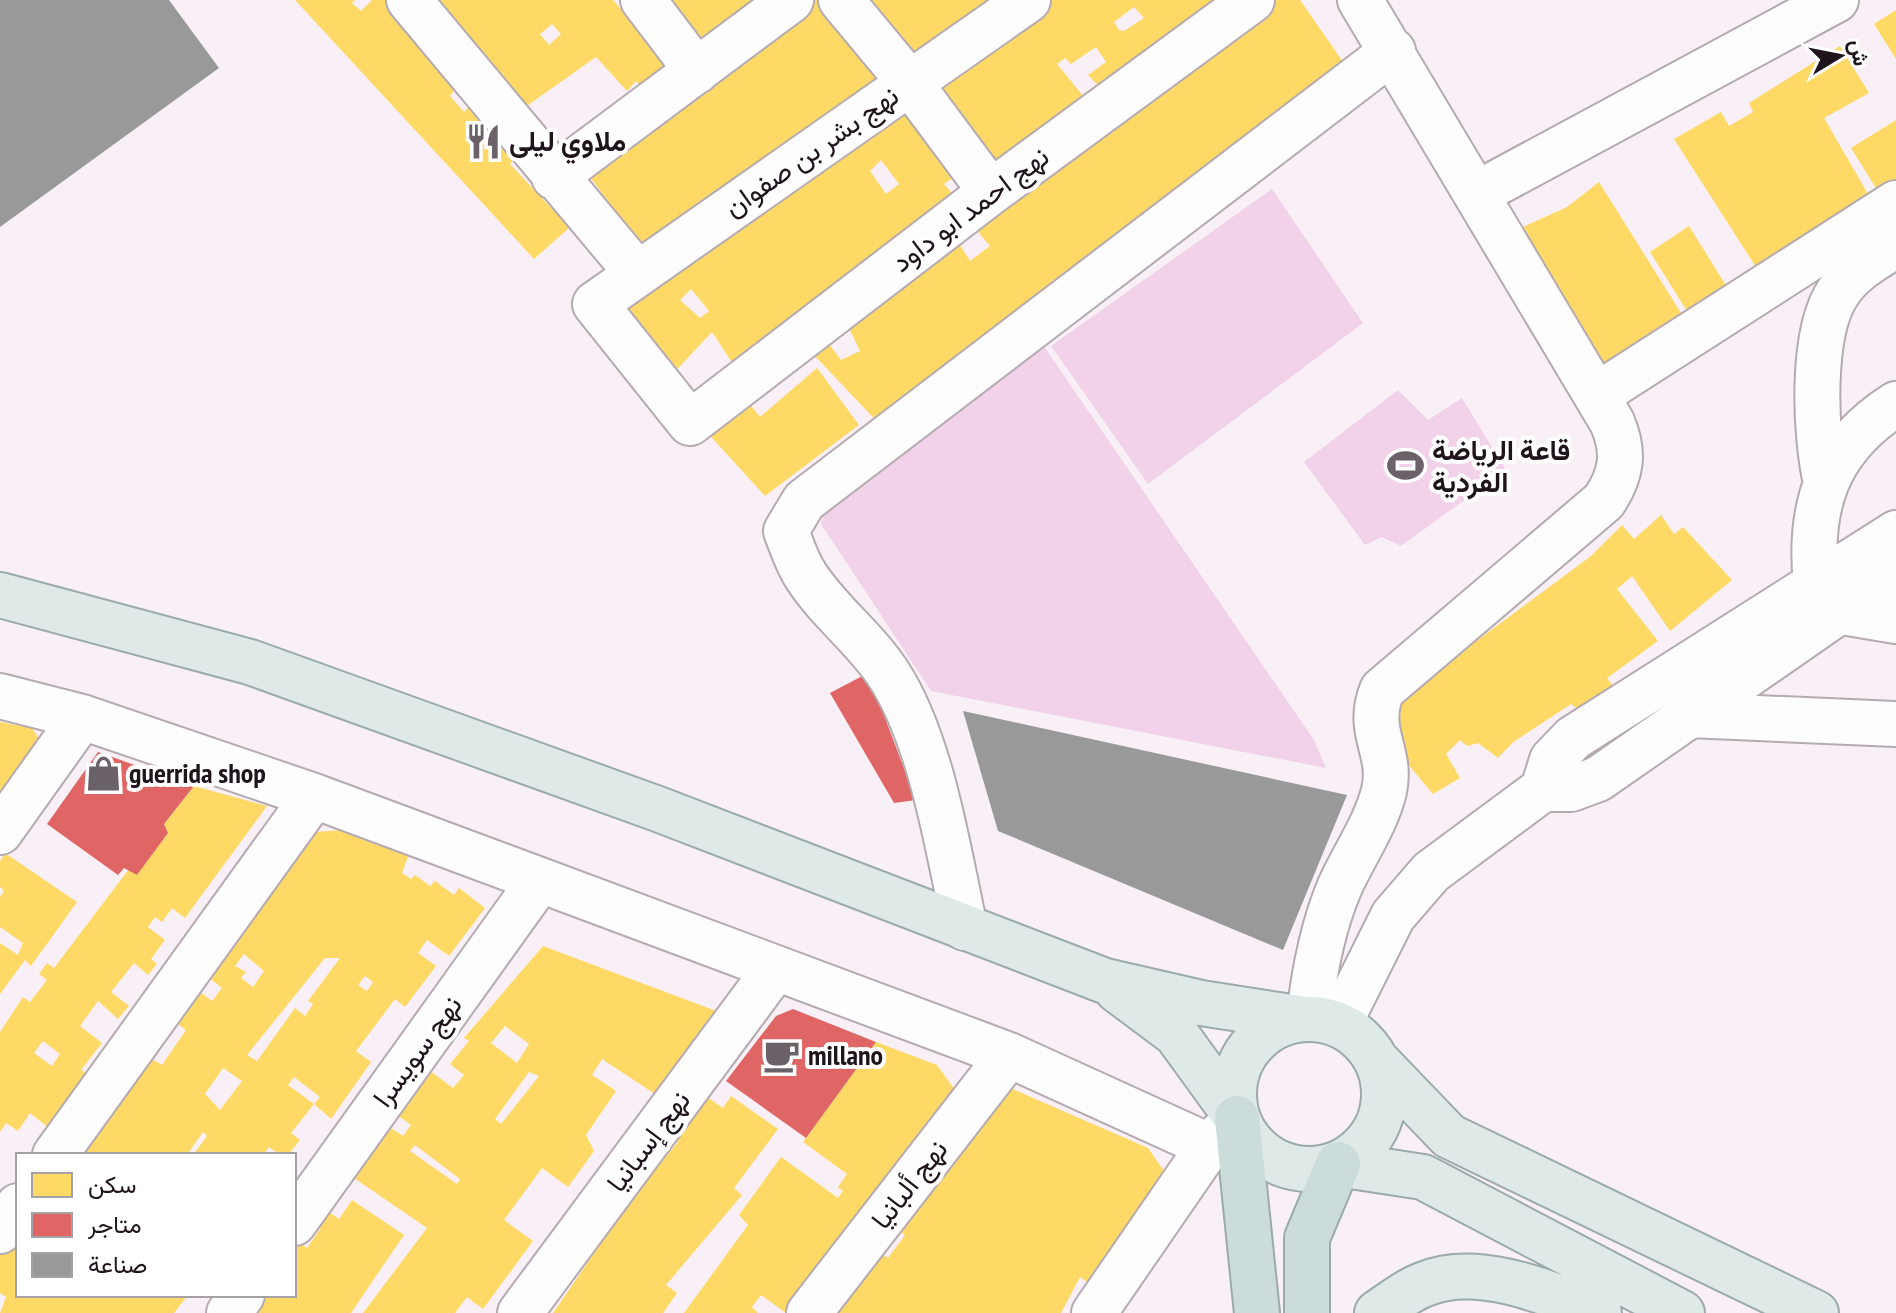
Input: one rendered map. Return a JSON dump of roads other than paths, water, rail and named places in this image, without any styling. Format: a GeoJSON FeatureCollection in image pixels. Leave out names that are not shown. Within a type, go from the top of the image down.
{"type":"FeatureCollection","features":[{"type":"Feature","properties":{"kind":"highway"},"geometry":{"type":"LineString","coordinates":[[1223,1132],[1257,1313]]}},
{"type":"Feature","properties":{"kind":"highway"},"geometry":{"type":"LineString","coordinates":[[1307,1313],[1307,1238],[1338,1164]]}},
{"type":"Feature","properties":{"kind":"main road"},"geometry":{"type":"LineString","coordinates":[[0,595],[250,662],[643,804],[1105,981],[1201,1003],[1315,1020],[1367,1045],[1377,1061],[1449,1136],[1816,1313]]}},
{"type":"Feature","properties":{"kind":"main road"},"geometry":{"type":"LineString","coordinates":[[1105,981],[1176,1034],[1223,1132],[1249,1140],[1266,1157],[1302,1169],[1338,1164],[1423,1177],[1682,1313]]}},
{"type":"Feature","properties":{"kind":"main road"},"geometry":{"type":"LineString","coordinates":[[1223,1132],[1233,1096],[1235,1074],[1244,1054],[1259,1037],[1277,1025],[1315,1020]]}},
{"type":"Feature","properties":{"kind":"main road"},"geometry":{"type":"LineString","coordinates":[[1338,1164],[1359,1151],[1374,1132],[1383,1109],[1384,1084],[1377,1061]]}},
{"type":"Feature","properties":{"kind":"main road"},"geometry":{"type":"LineString","coordinates":[[1377,1313],[1426,1283],[1461,1277],[1507,1281],[1599,1313]]}},
{"type":"Feature","properties":{"kind":"street"},"geometry":{"type":"LineString","coordinates":[[409,0],[637,273]]}},
{"type":"Feature","properties":{"kind":"street"},"geometry":{"type":"LineString","coordinates":[[643,0],[697,71]]}},
{"type":"Feature","properties":{"kind":"street"},"geometry":{"type":"LineString","coordinates":[[554,177],[791,0]]}},
{"type":"Feature","properties":{"kind":"street"},"geometry":{"type":"LineString","coordinates":[[841,0],[910,83],[991,192]]}},
{"type":"Feature","properties":{"kind":"street","name":"نهج بشر بن صفوان"},"geometry":{"type":"LineString","coordinates":[[595,304],[1028,0]]}},
{"type":"Feature","properties":{"kind":"street","name":"نهج احمد ابو داود"},"geometry":{"type":"LineString","coordinates":[[595,304],[690,423],[991,192],[1252,0]]}},
{"type":"Feature","properties":{"kind":"street"},"geometry":{"type":"LineString","coordinates":[[1315,1020],[1328,917],[1385,787],[1384,756],[1374,724],[1375,707],[1382,690],[1604,501],[1616,484],[1622,463],[1621,442],[1597,395],[1360,0]]}},
{"type":"Feature","properties":{"kind":"street"},"geometry":{"type":"LineString","coordinates":[[1478,193],[1836,0]]}},
{"type":"Feature","properties":{"kind":"street"},"geometry":{"type":"LineString","coordinates":[[965,928],[932,783],[909,717],[891,678],[865,641],[807,577],[786,531],[804,501],[1393,51]]}},
{"type":"Feature","properties":{"kind":"street"},"geometry":{"type":"LineString","coordinates":[[1597,395],[1896,203]]}},
{"type":"Feature","properties":{"kind":"street"},"geometry":{"type":"LineString","coordinates":[[1826,483],[1817,412],[1824,329],[1829,308],[1854,274],[1896,245]]}},
{"type":"Feature","properties":{"kind":"street"},"geometry":{"type":"LineString","coordinates":[[1826,597],[1813,550],[1815,516],[1826,483],[1841,454],[1862,428],[1894,404]]}},
{"type":"Feature","properties":{"kind":"street"},"geometry":{"type":"LineString","coordinates":[[1315,1020],[1411,893],[1453,854],[1543,789],[1571,789],[1598,779],[1689,715],[1826,597],[1894,548]]}},
{"type":"Feature","properties":{"kind":"street"},"geometry":{"type":"LineString","coordinates":[[1543,789],[1552,760],[1573,738],[1826,597],[1896,621]]}},
{"type":"Feature","properties":{"kind":"street"},"geometry":{"type":"LineString","coordinates":[[0,696],[82,717],[314,796],[1223,1132],[1094,1313]]}},
{"type":"Feature","properties":{"kind":"street"},"geometry":{"type":"LineString","coordinates":[[1689,715],[1896,724]]}},
{"type":"Feature","properties":{"kind":"street"},"geometry":{"type":"LineString","coordinates":[[0,832],[82,717]]}},
{"type":"Feature","properties":{"kind":"street"},"geometry":{"type":"LineString","coordinates":[[56,1153],[314,796]]}},
{"type":"Feature","properties":{"kind":"street","name":"نهج سويسرا"},"geometry":{"type":"LineString","coordinates":[[296,1220],[540,880]]}},
{"type":"Feature","properties":{"kind":"street","name":"نهج إسبانيا"},"geometry":{"type":"LineString","coordinates":[[520,1313],[776,968]]}},
{"type":"Feature","properties":{"kind":"street","name":"نهج ألبانيا"},"geometry":{"type":"LineString","coordinates":[[809,1313],[1009,1055]]}},
{"type":"Feature","properties":{"kind":"street"},"geometry":{"type":"LineString","coordinates":[[0,1231],[16,1209]]}},
{"type":"Feature","properties":{"kind":"place","name":"ملاوي ليلى"},"geometry":{"type":"Point","coordinates":[483,141]}},
{"type":"Feature","properties":{"kind":"place","name":"قاعة الرياضة الفردية"},"geometry":{"type":"Point","coordinates":[1406,466]}},
{"type":"Feature","properties":{"kind":"place","name":"guerrida shop"},"geometry":{"type":"Point","coordinates":[103,773]}},
{"type":"Feature","properties":{"kind":"place","name":"millano"},"geometry":{"type":"Point","coordinates":[782,1055]}}]}
